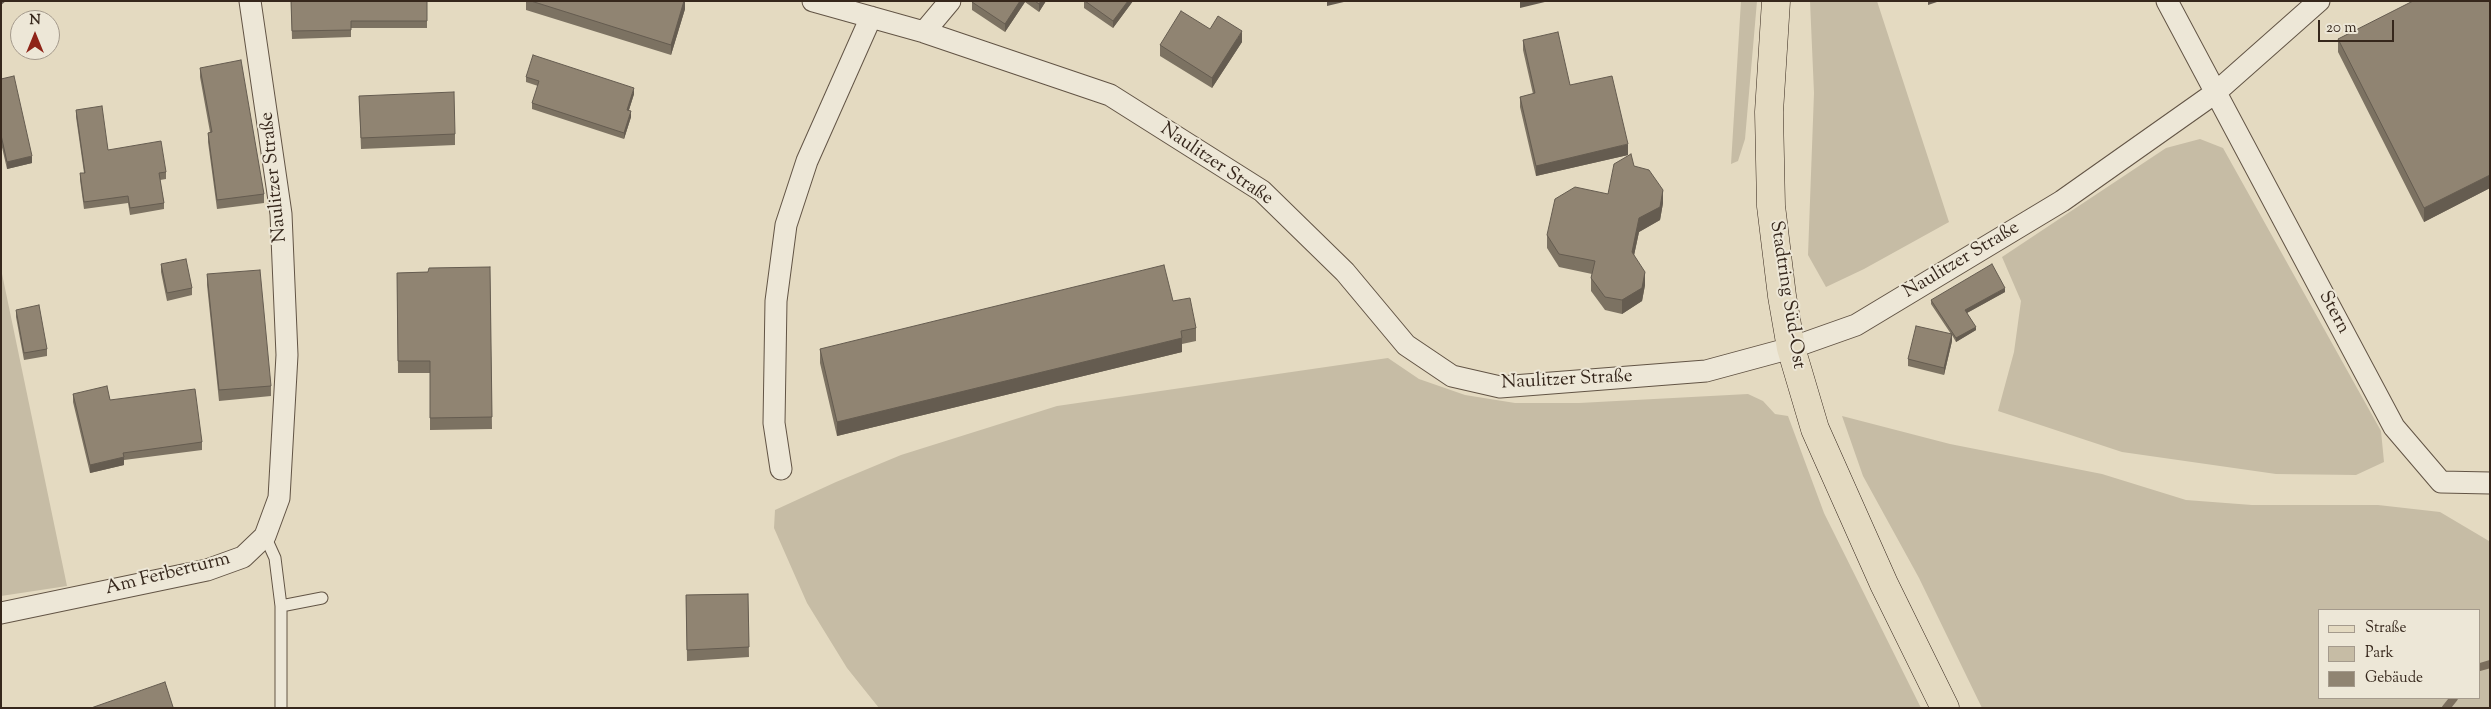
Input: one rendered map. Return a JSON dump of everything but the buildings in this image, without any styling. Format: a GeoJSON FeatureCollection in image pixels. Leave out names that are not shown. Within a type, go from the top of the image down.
{"type":"FeatureCollection","features":[{"type":"Feature","properties":{"kind":"main road","name":"Stadtring Süd-Ost"},"geometry":{"type":"LineString","coordinates":[[1776,1],[1770,112],[1771,206],[1782,296],[1791,348],[1815,429],[1884,584],[1945,708]]}},
{"type":"Feature","properties":{"kind":"street","name":"Naulitzer Straße"},"geometry":{"type":"LineString","coordinates":[[250,1],[282,214],[287,354]]}},
{"type":"Feature","properties":{"kind":"street","name":"Naulitzer Straße"},"geometry":{"type":"LineString","coordinates":[[813,1],[924,32],[1110,95],[1262,191],[1345,272],[1406,345],[1452,376],[1500,387],[1706,370],[1791,348],[1856,325],[2062,201],[2215,93],[2319,1]]}},
{"type":"Feature","properties":{"kind":"street"},"geometry":{"type":"LineString","coordinates":[[924,32],[936,1]]}},
{"type":"Feature","properties":{"kind":"street"},"geometry":{"type":"LineString","coordinates":[[924,32],[950,1]]}},
{"type":"Feature","properties":{"kind":"street"},"geometry":{"type":"LineString","coordinates":[[2167,1],[2215,93]]}},
{"type":"Feature","properties":{"kind":"street"},"geometry":{"type":"LineString","coordinates":[[781,469],[774,423],[774,351],[776,301],[786,225],[807,161],[871,18]]}},
{"type":"Feature","properties":{"kind":"street","name":"Stern"},"geometry":{"type":"LineString","coordinates":[[2215,93],[2394,427],[2441,482],[2490,483]]}},
{"type":"Feature","properties":{"kind":"street","name":"Am Ferberturm"},"geometry":{"type":"LineString","coordinates":[[1,613],[207,570],[243,557],[265,536],[279,498],[287,354]]}},
{"type":"Feature","properties":{"kind":"lane"},"geometry":{"type":"LineString","coordinates":[[265,536],[275,558],[281,606],[281,708]]}},
{"type":"Feature","properties":{"kind":"lane"},"geometry":{"type":"LineString","coordinates":[[281,606],[322,598]]}},
{"type":"Feature","properties":{"kind":"green space"},"geometry":{"type":"Polygon","coordinates":[[[1741,1],[1757,1],[1745,139],[1738,161],[1731,164],[1741,1]]]}},
{"type":"Feature","properties":{"kind":"green space"},"geometry":{"type":"Polygon","coordinates":[[[1810,1],[1877,1],[1949,222],[1864,269],[1826,287],[1808,255],[1814,93],[1810,1]]]}},
{"type":"Feature","properties":{"kind":"green space"},"geometry":{"type":"Polygon","coordinates":[[[2200,139],[2223,148],[2381,431],[2384,462],[2356,475],[2276,474],[2122,452],[1998,411],[2014,352],[2021,301],[2002,257],[2166,148],[2200,139]]]}},
{"type":"Feature","properties":{"kind":"green space"},"geometry":{"type":"Polygon","coordinates":[[[1,269],[67,586],[1,596],[1,269]]]}},
{"type":"Feature","properties":{"kind":"green space"},"geometry":{"type":"Polygon","coordinates":[[[1388,358],[1419,379],[1465,395],[1515,403],[1579,403],[1748,394],[1763,401],[1775,414],[1788,416],[1824,513],[1921,708],[879,708],[847,668],[807,603],[774,528],[775,510],[836,482],[901,455],[1057,406],[1388,358]]]}},
{"type":"Feature","properties":{"kind":"green space"},"geometry":{"type":"Polygon","coordinates":[[[1842,416],[1950,444],[2102,474],[2186,500],[2252,505],[2378,505],[2440,512],[2489,541],[2490,708],[1982,708],[1919,578],[1863,476],[1842,416]]]}},
{"type":"Feature","properties":{"kind":"waterway"},"geometry":{"type":"LineString","coordinates":[[2481,667],[2490,664]]}},
{"type":"Feature","properties":{"kind":"waterway"},"geometry":{"type":"LineString","coordinates":[[2446,708],[2453,699]]}}]}
